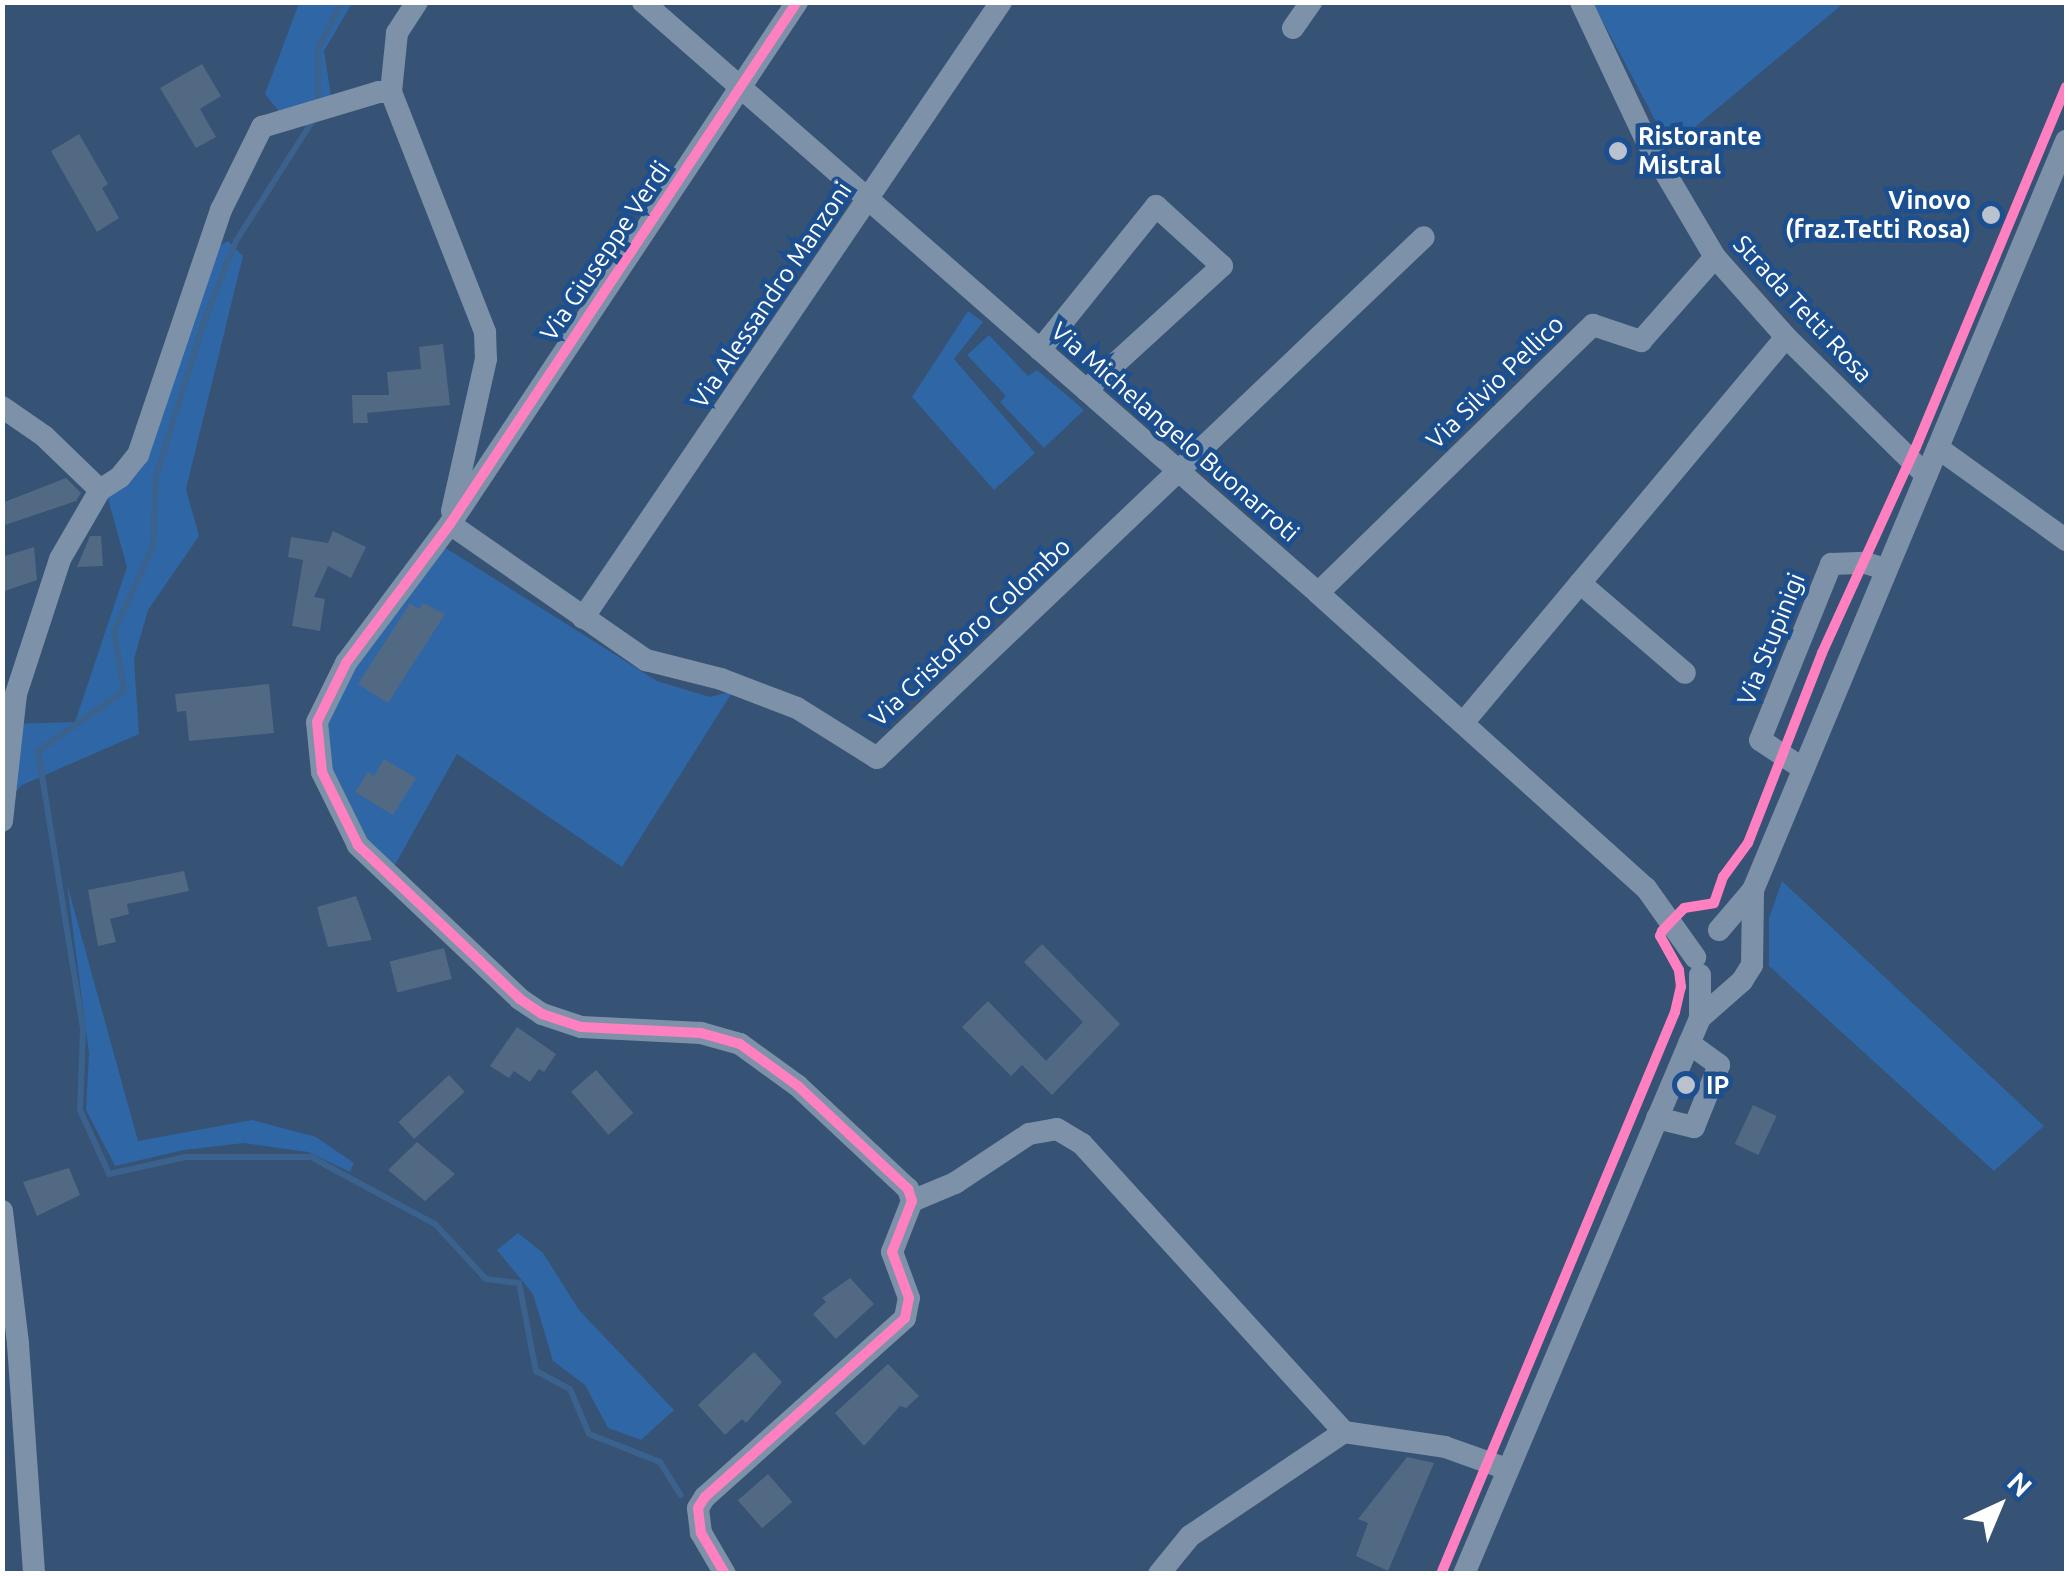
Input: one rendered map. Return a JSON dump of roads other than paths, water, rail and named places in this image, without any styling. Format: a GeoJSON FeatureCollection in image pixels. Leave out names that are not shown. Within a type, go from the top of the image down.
{"type":"FeatureCollection","features":[{"type":"Feature","properties":{"kind":"street"},"geometry":{"type":"LineString","coordinates":[[417,2],[397,33],[391,92],[485,332],[486,359],[450,524],[346,663],[317,722],[322,772],[358,845],[497,980],[542,1014],[605,1032],[701,1032],[740,1044],[798,1086],[871,1151],[905,1183],[912,1201],[892,1252],[909,1298],[904,1318],[705,1497],[698,1521],[726,1574]]}},
{"type":"Feature","properties":{"kind":"street","name":"Via Michelangelo Buonarroti"},"geometry":{"type":"LineString","coordinates":[[642,2],[1180,471],[1463,724],[1666,910],[1698,966]]}},
{"type":"Feature","properties":{"kind":"street","name":"Via Giuseppe Verdi"},"geometry":{"type":"LineString","coordinates":[[450,524],[797,2]]}},
{"type":"Feature","properties":{"kind":"street","name":"Via Alessandro Manzoni"},"geometry":{"type":"LineString","coordinates":[[583,618],[1002,2]]}},
{"type":"Feature","properties":{"kind":"street"},"geometry":{"type":"LineString","coordinates":[[1293,28],[1311,2]]}},
{"type":"Feature","properties":{"kind":"street","name":"Strada Tetti Rosa"},"geometry":{"type":"LineString","coordinates":[[1581,2],[1646,140],[1715,257],[1786,338],[1926,475]]}},
{"type":"Feature","properties":{"kind":"street"},"geometry":{"type":"LineString","coordinates":[[2,821],[16,694],[60,558],[100,490],[120,477],[138,455],[221,210],[262,126],[378,92],[391,92]]}},
{"type":"Feature","properties":{"kind":"street"},"geometry":{"type":"LineString","coordinates":[[1464,1574],[1700,1018],[1752,965],[1753,890],[2066,141]]}},
{"type":"Feature","properties":{"kind":"street"},"geometry":{"type":"LineString","coordinates":[[1040,350],[1156,206],[1222,266],[1086,390]]}},
{"type":"Feature","properties":{"kind":"street","name":"Via Cristoforo Colombo"},"geometry":{"type":"LineString","coordinates":[[450,524],[646,660],[721,679],[797,708],[877,758],[1424,237]]}},
{"type":"Feature","properties":{"kind":"street","name":"Via Silvio Pellico"},"geometry":{"type":"LineString","coordinates":[[1318,594],[1593,324],[1641,341],[1715,257]]}},
{"type":"Feature","properties":{"kind":"street"},"geometry":{"type":"LineString","coordinates":[[1463,724],[1786,338]]}},
{"type":"Feature","properties":{"kind":"street"},"geometry":{"type":"LineString","coordinates":[[2,407],[44,436],[100,490]]}},
{"type":"Feature","properties":{"kind":"street"},"geometry":{"type":"LineString","coordinates":[[1938,448],[2066,540]]}},
{"type":"Feature","properties":{"kind":"street","name":"Via Stupinigi"},"geometry":{"type":"LineString","coordinates":[[1802,768],[1760,740],[1831,564],[1865,563],[1886,569]]}},
{"type":"Feature","properties":{"kind":"street"},"geometry":{"type":"LineString","coordinates":[[1580,583],[1685,673]]}},
{"type":"Feature","properties":{"kind":"street"},"geometry":{"type":"LineString","coordinates":[[1700,1018],[1698,966],[1714,932],[1753,890]]}},
{"type":"Feature","properties":{"kind":"street","name":"Via Michelangelo Buonarroti"},"geometry":{"type":"LineString","coordinates":[[1666,910],[1714,932]]}},
{"type":"Feature","properties":{"kind":"street"},"geometry":{"type":"LineString","coordinates":[[1714,932],[1737,933],[1750,947]]}},
{"type":"Feature","properties":{"kind":"street"},"geometry":{"type":"LineString","coordinates":[[1698,966],[1715,986],[1734,986]]}},
{"type":"Feature","properties":{"kind":"street"},"geometry":{"type":"LineString","coordinates":[[1657,1118],[1694,1127],[1719,1066],[1689,1043]]}},
{"type":"Feature","properties":{"kind":"street"},"geometry":{"type":"LineString","coordinates":[[912,1201],[955,1184],[1030,1134],[1057,1128],[1082,1144],[1344,1432],[1445,1447],[1507,1469]]}},
{"type":"Feature","properties":{"kind":"street"},"geometry":{"type":"LineString","coordinates":[[2,1211],[18,1344],[34,1574]]}},
{"type":"Feature","properties":{"kind":"street"},"geometry":{"type":"LineString","coordinates":[[1158,1574],[1190,1536],[1344,1432]]}},
{"type":"Feature","properties":{"kind":"waterway"},"geometry":{"type":"LineString","coordinates":[[318,105],[318,49],[342,2]]}},
{"type":"Feature","properties":{"kind":"waterway"},"geometry":{"type":"LineString","coordinates":[[315,117],[236,241],[204,322],[156,476],[153,547],[114,631],[124,691],[38,751],[83,1029],[80,1110],[109,1174],[186,1157],[311,1157],[435,1224],[486,1279],[519,1283],[536,1371],[570,1389],[589,1434],[660,1462],[681,1495]]}},
{"type":"Feature","properties":{"kind":"place","name":"Ristorante Mistral"},"geometry":{"type":"Point","coordinates":[1618,151]}},
{"type":"Feature","properties":{"kind":"place","name":"Vinovo (fraz.Tetti Rosa)"},"geometry":{"type":"Point","coordinates":[1991,215]}},
{"type":"Feature","properties":{"kind":"place","name":"IP"},"geometry":{"type":"Point","coordinates":[1686,1085]}}]}
